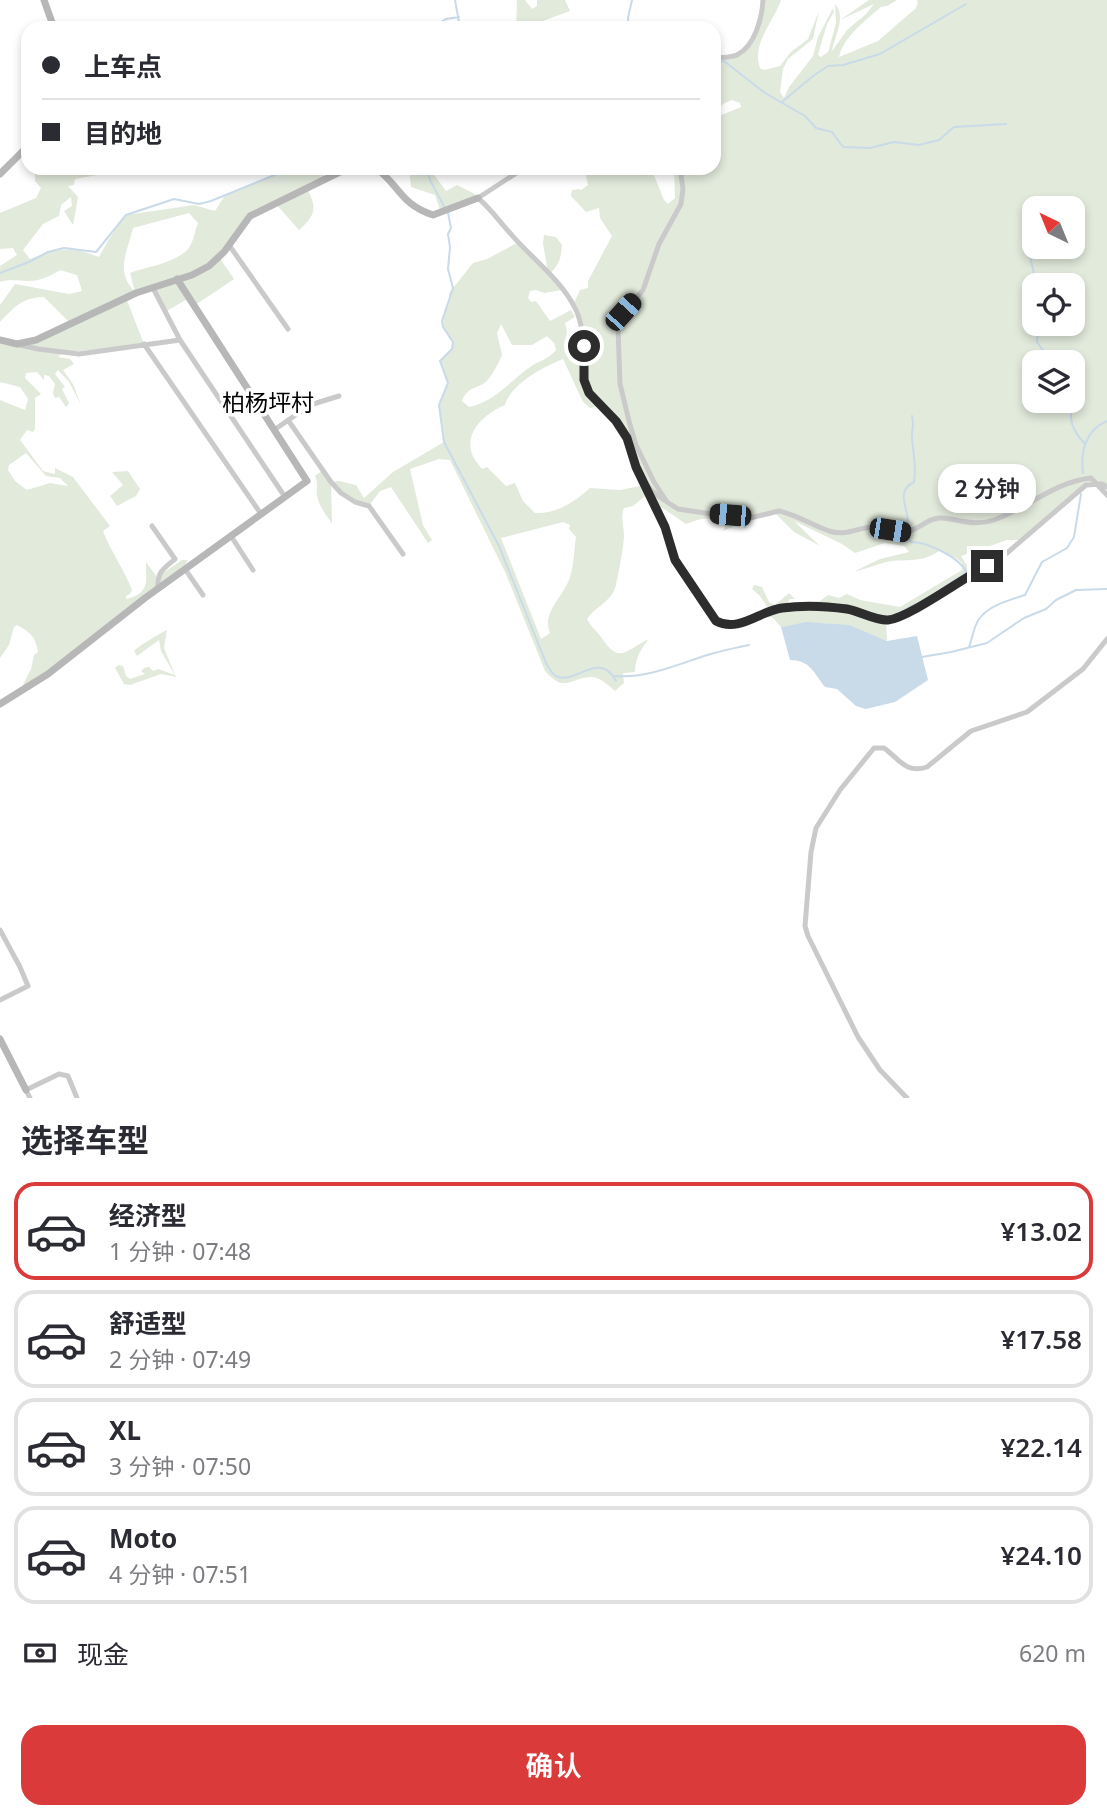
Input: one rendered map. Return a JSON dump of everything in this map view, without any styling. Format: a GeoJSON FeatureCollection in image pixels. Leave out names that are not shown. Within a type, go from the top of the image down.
{"type":"FeatureCollection","features":[{"type":"Feature","properties":{"kind":"street"},"geometry":{"type":"LineString","coordinates":[[44,0],[52,21]]}},
{"type":"Feature","properties":{"kind":"street"},"geometry":{"type":"LineString","coordinates":[[721,57],[734,56],[744,50],[760,23],[763,0]]}},
{"type":"Feature","properties":{"kind":"street"},"geometry":{"type":"LineString","coordinates":[[0,174],[21,153]]}},
{"type":"Feature","properties":{"kind":"street"},"geometry":{"type":"LineString","coordinates":[[17,344],[36,340],[209,266],[229,245],[250,216],[334,175]]}},
{"type":"Feature","properties":{"kind":"street"},"geometry":{"type":"LineString","coordinates":[[383,175],[416,209],[433,215],[478,198],[513,175]]}},
{"type":"Feature","properties":{"kind":"street"},"geometry":{"type":"LineString","coordinates":[[667,502],[636,445],[620,384],[617,344],[623,312],[643,290],[659,244],[681,204],[680,175]]}},
{"type":"Feature","properties":{"kind":"street"},"geometry":{"type":"LineString","coordinates":[[478,198],[535,258],[573,305],[584,334],[584,380],[589,393],[616,421],[627,438],[636,467],[665,527],[675,560],[716,621],[724,625],[734,625],[779,608],[797,607],[847,609],[886,621],[897,618],[1007,553],[1081,488],[1099,484]]}},
{"type":"Feature","properties":{"kind":"street"},"geometry":{"type":"LineString","coordinates":[[229,245],[288,329]]}},
{"type":"Feature","properties":{"kind":"street"},"geometry":{"type":"LineString","coordinates":[[0,704],[48,674],[158,588],[307,481],[177,279]]}},
{"type":"Feature","properties":{"kind":"street"},"geometry":{"type":"LineString","coordinates":[[153,288],[180,340],[285,497]]}},
{"type":"Feature","properties":{"kind":"street"},"geometry":{"type":"LineString","coordinates":[[0,340],[38,349],[79,354],[180,340]]}},
{"type":"Feature","properties":{"kind":"street"},"geometry":{"type":"LineString","coordinates":[[144,344],[261,514]]}},
{"type":"Feature","properties":{"kind":"street"},"geometry":{"type":"LineString","coordinates":[[274,430],[310,405],[339,396]]}},
{"type":"Feature","properties":{"kind":"street"},"geometry":{"type":"LineString","coordinates":[[288,420],[331,482],[355,502],[369,506],[403,554]]}},
{"type":"Feature","properties":{"kind":"street"},"geometry":{"type":"LineString","coordinates":[[648,490],[678,509],[740,518],[779,511],[829,531],[845,534],[873,527],[904,533],[933,519],[942,518],[958,522],[991,521],[1013,512],[1052,489],[1076,480],[1091,478],[1107,487]]}},
{"type":"Feature","properties":{"kind":"street"},"geometry":{"type":"LineString","coordinates":[[1099,484],[1107,495]]}},
{"type":"Feature","properties":{"kind":"street"},"geometry":{"type":"LineString","coordinates":[[152,526],[175,559],[160,571],[157,577],[158,588]]}},
{"type":"Feature","properties":{"kind":"street"},"geometry":{"type":"LineString","coordinates":[[231,536],[253,570]]}},
{"type":"Feature","properties":{"kind":"street"},"geometry":{"type":"LineString","coordinates":[[185,569],[203,595]]}},
{"type":"Feature","properties":{"kind":"street"},"geometry":{"type":"LineString","coordinates":[[907,1098],[880,1070],[858,1037],[808,936],[806,918],[811,852],[816,828],[840,790],[874,748],[884,748],[908,768],[924,768],[971,731],[1027,712],[1083,669],[1107,639]]}},
{"type":"Feature","properties":{"kind":"street"},"geometry":{"type":"LineString","coordinates":[[0,930],[28,986],[0,1000]]}},
{"type":"Feature","properties":{"kind":"street"},"geometry":{"type":"LineString","coordinates":[[0,1038],[28,1094],[59,1074],[68,1076],[77,1098]]}},
{"type":"Feature","properties":{"kind":"shaded area"},"geometry":{"type":"Polygon","coordinates":[[[517,0],[525,0],[532,9],[537,6],[537,0],[565,0],[570,11],[543,21],[516,21],[517,0]]]}},
{"type":"Feature","properties":{"kind":"shaded area"},"geometry":{"type":"Polygon","coordinates":[[[763,0],[781,0],[758,50],[760,68],[764,70],[780,66],[791,52],[808,39],[819,11],[813,39],[788,59],[783,69],[780,92],[784,98],[789,87],[813,56],[818,37],[833,8],[834,12],[827,24],[818,55],[821,57],[828,52],[836,23],[835,4],[840,20],[869,0],[897,0],[881,7],[856,29],[845,42],[839,57],[878,41],[916,8],[917,0],[1107,0],[1107,487],[1086,485],[1021,540],[1007,540],[961,556],[969,569],[966,576],[910,611],[886,621],[887,641],[860,631],[824,623],[781,627],[772,617],[766,618],[763,613],[770,611],[752,589],[754,585],[762,587],[769,602],[775,605],[789,593],[795,599],[788,602],[791,607],[810,607],[813,602],[828,595],[839,598],[847,594],[860,600],[900,607],[962,570],[962,563],[939,551],[925,558],[891,561],[855,571],[880,559],[909,552],[904,546],[885,543],[855,553],[794,521],[820,546],[794,532],[774,512],[740,519],[747,529],[739,524],[723,531],[725,527],[717,520],[707,518],[686,524],[661,507],[665,527],[649,493],[633,506],[624,508],[624,540],[614,591],[587,619],[607,646],[618,653],[628,651],[649,639],[639,654],[635,672],[623,673],[624,683],[615,691],[594,677],[567,683],[558,682],[545,671],[506,574],[450,460],[439,459],[410,469],[423,525],[432,540],[428,543],[391,487],[380,491],[369,506],[355,502],[331,483],[332,524],[319,502],[315,476],[323,470],[331,482],[356,485],[364,498],[393,472],[444,442],[439,405],[448,383],[440,361],[452,349],[452,342],[443,327],[444,313],[449,304],[449,293],[473,263],[487,259],[519,242],[548,273],[544,235],[556,237],[562,245],[561,254],[557,265],[549,274],[562,290],[544,293],[530,291],[528,298],[531,302],[536,301],[550,321],[571,310],[575,317],[565,323],[569,349],[583,346],[584,334],[573,305],[580,290],[588,288],[588,281],[612,236],[600,218],[599,208],[586,212],[571,196],[572,190],[581,190],[588,185],[586,175],[654,175],[668,204],[675,198],[674,175],[721,175],[721,115],[741,107],[740,103],[732,100],[721,106],[721,56],[744,50],[752,38],[763,0]],[[874,4],[840,20],[832,51],[847,30],[874,4]],[[501,324],[497,333],[502,355],[486,382],[466,394],[462,401],[469,407],[495,395],[556,350],[554,343],[547,336],[532,345],[512,345],[501,324]],[[563,359],[521,383],[508,397],[505,405],[478,424],[471,438],[472,454],[482,469],[487,467],[506,486],[515,483],[523,501],[535,513],[565,506],[590,488],[620,490],[645,485],[627,438],[601,406],[590,408],[583,402],[563,359]],[[563,522],[501,538],[541,639],[550,633],[548,618],[570,577],[576,537],[569,529],[570,525],[563,522]]]}},
{"type":"Feature","properties":{"kind":"shaded area"},"geometry":{"type":"Polygon","coordinates":[[[35,175],[97,175],[75,179],[74,185],[68,186],[78,197],[73,225],[64,211],[72,206],[71,197],[61,205],[59,216],[43,224],[23,250],[30,259],[64,250],[81,251],[99,257],[126,215],[194,205],[215,211],[226,194],[274,175],[323,175],[326,178],[307,189],[314,207],[309,220],[299,230],[275,203],[250,215],[219,257],[234,279],[194,306],[189,298],[165,312],[153,288],[126,298],[144,344],[63,353],[58,357],[70,359],[74,364],[63,370],[73,384],[81,405],[69,382],[58,370],[55,374],[65,387],[62,389],[69,403],[66,407],[59,397],[55,398],[55,384],[49,376],[44,375],[44,380],[37,372],[26,373],[25,378],[41,394],[35,398],[35,429],[33,432],[27,430],[20,440],[43,471],[55,474],[55,468],[73,477],[110,526],[103,531],[132,590],[126,599],[143,590],[146,562],[157,577],[182,560],[187,560],[185,569],[19,693],[31,669],[34,655],[38,652],[32,636],[17,625],[0,658],[0,400],[25,410],[28,399],[20,387],[0,382],[0,340],[17,344],[70,323],[44,297],[24,301],[0,322],[0,305],[15,284],[69,294],[82,291],[77,275],[60,270],[37,280],[0,282],[0,266],[17,255],[13,248],[0,249],[0,213],[36,198],[41,188],[35,181],[35,175]],[[189,213],[133,228],[124,269],[125,277],[135,292],[130,273],[182,254],[190,247],[198,223],[189,213]],[[26,453],[9,465],[8,470],[15,481],[27,490],[50,483],[68,486],[60,478],[46,476],[26,453]]]}},
{"type":"Feature","properties":{"kind":"shaded area"},"geometry":{"type":"Polygon","coordinates":[[[410,175],[434,175],[446,191],[457,185],[478,198],[441,213],[435,195],[411,187],[410,175]]]}},
{"type":"Feature","properties":{"kind":"shaded area"},"geometry":{"type":"Polygon","coordinates":[[[128,471],[140,489],[136,496],[117,506],[110,496],[123,485],[112,472],[128,471]]]}},
{"type":"Feature","properties":{"kind":"shaded area"},"geometry":{"type":"Polygon","coordinates":[[[167,630],[164,648],[176,677],[161,674],[130,685],[124,684],[115,668],[119,665],[123,666],[130,679],[145,674],[141,671],[149,667],[153,671],[158,669],[175,675],[161,651],[159,640],[137,656],[134,651],[167,630]]]}},
{"type":"Feature","properties":{"kind":"water"},"geometry":{"type":"Polygon","coordinates":[[[807,622],[849,625],[887,641],[917,636],[928,680],[895,702],[866,709],[856,706],[837,689],[825,687],[807,665],[790,660],[781,627],[807,622]]]}},
{"type":"Feature","properties":{"kind":"waterway"},"geometry":{"type":"LineString","coordinates":[[455,0],[459,21]]}},
{"type":"Feature","properties":{"kind":"waterway"},"geometry":{"type":"LineString","coordinates":[[628,21],[632,0]]}},
{"type":"Feature","properties":{"kind":"waterway"},"geometry":{"type":"LineString","coordinates":[[782,102],[828,66],[843,65],[880,54],[966,4]]}},
{"type":"Feature","properties":{"kind":"waterway"},"geometry":{"type":"LineString","coordinates":[[443,21],[459,17]]}},
{"type":"Feature","properties":{"kind":"waterway"},"geometry":{"type":"LineString","coordinates":[[721,62],[724,61],[765,93],[805,116],[816,128],[832,132],[843,147],[870,148],[894,142],[919,145],[939,140],[954,127],[1006,124]]}},
{"type":"Feature","properties":{"kind":"waterway"},"geometry":{"type":"LineString","coordinates":[[0,273],[64,248],[96,252],[126,215],[174,199],[199,204],[211,201],[275,175]]}},
{"type":"Feature","properties":{"kind":"waterway"},"geometry":{"type":"LineString","coordinates":[[429,175],[445,208]]}},
{"type":"Feature","properties":{"kind":"waterway"},"geometry":{"type":"LineString","coordinates":[[448,213],[451,228],[448,234],[448,269],[453,288],[442,321],[453,342],[452,349],[440,361],[448,383],[439,405],[444,442],[499,546],[550,670],[563,678],[602,668],[610,672],[616,681]]}},
{"type":"Feature","properties":{"kind":"waterway"},"geometry":{"type":"LineString","coordinates":[[1031,259],[1034,273]]}},
{"type":"Feature","properties":{"kind":"waterway"},"geometry":{"type":"LineString","coordinates":[[1037,336],[1037,342],[1043,350]]}},
{"type":"Feature","properties":{"kind":"waterway"},"geometry":{"type":"LineString","coordinates":[[1071,413],[1073,426],[1085,444]]}},
{"type":"Feature","properties":{"kind":"waterway"},"geometry":{"type":"LineString","coordinates":[[907,529],[904,492],[914,482],[915,470],[912,416]]}},
{"type":"Feature","properties":{"kind":"waterway"},"geometry":{"type":"LineString","coordinates":[[1083,473],[1086,442],[1094,430],[1107,421]]}},
{"type":"Feature","properties":{"kind":"waterway"},"geometry":{"type":"LineString","coordinates":[[969,647],[976,625],[983,614],[1000,604],[1025,595],[1042,562],[1067,548],[1074,537],[1081,494]]}},
{"type":"Feature","properties":{"kind":"waterway"},"geometry":{"type":"LineString","coordinates":[[906,536],[911,542],[942,551],[966,571],[941,589]]}},
{"type":"Feature","properties":{"kind":"waterway"},"geometry":{"type":"LineString","coordinates":[[922,657],[987,643],[1024,618],[1046,609],[1056,600],[1076,590],[1107,589]]}},
{"type":"Feature","properties":{"kind":"waterway"},"geometry":{"type":"LineString","coordinates":[[901,612],[915,604]]}},
{"type":"Feature","properties":{"kind":"waterway"},"geometry":{"type":"LineString","coordinates":[[615,676],[652,673],[749,645]]}},
{"type":"Feature","properties":{"kind":"district","name":"柏杨坪村"},"geometry":{"type":"Point","coordinates":[268,403]}},
{"type":"Feature","properties":{"kind":"route"},"geometry":{"type":"LineString","coordinates":[[584,346],[584,380],[589,393],[616,421],[627,438],[636,467],[665,527],[675,560],[716,621],[724,625],[734,625],[779,608],[797,607],[847,609],[886,621],[910,611],[987,566]]}}]}
